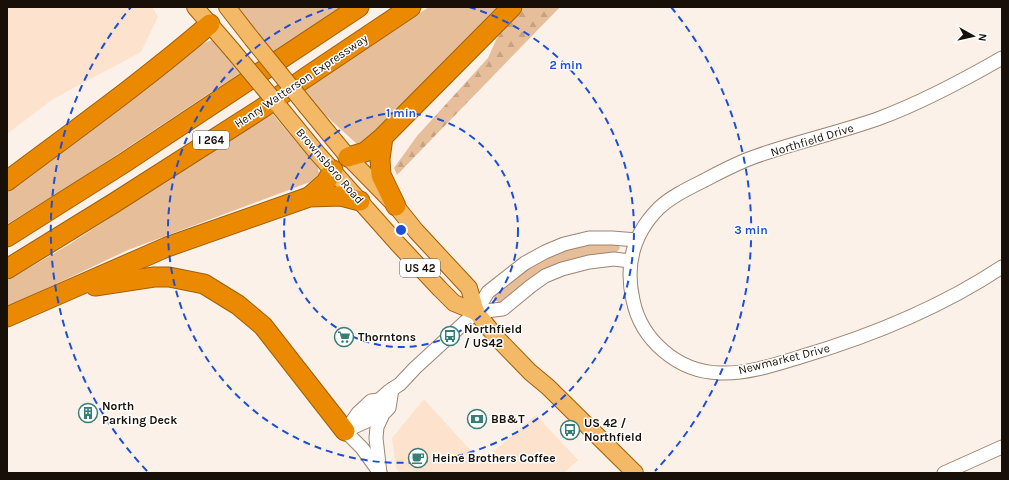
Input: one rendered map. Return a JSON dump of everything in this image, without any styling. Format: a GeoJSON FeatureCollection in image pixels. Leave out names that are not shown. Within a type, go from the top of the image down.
{"type":"FeatureCollection","features":[{"type":"Feature","properties":{"kind":"highway","name":"I 264"},"geometry":{"type":"LineString","coordinates":[[7,237],[124,163],[359,7]]}},
{"type":"Feature","properties":{"kind":"highway","name":"Henry Watterson Expressway"},"geometry":{"type":"LineString","coordinates":[[7,269],[262,109],[305,78],[411,7]]}},
{"type":"Feature","properties":{"kind":"highway"},"geometry":{"type":"LineString","coordinates":[[348,157],[365,152],[383,137],[512,7]]}},
{"type":"Feature","properties":{"kind":"highway"},"geometry":{"type":"LineString","coordinates":[[7,181],[180,50],[210,24]]}},
{"type":"Feature","properties":{"kind":"highway"},"geometry":{"type":"LineString","coordinates":[[383,137],[380,159],[382,175],[396,206]]}},
{"type":"Feature","properties":{"kind":"highway"},"geometry":{"type":"LineString","coordinates":[[309,197],[326,182],[333,170]]}},
{"type":"Feature","properties":{"kind":"highway"},"geometry":{"type":"LineString","coordinates":[[7,317],[167,247],[309,197],[341,196],[360,201]]}},
{"type":"Feature","properties":{"kind":"highway"},"geometry":{"type":"LineString","coordinates":[[66,291],[154,277],[170,277],[204,284],[238,304],[263,326],[346,431]]}},
{"type":"Feature","properties":{"kind":"main road","name":"Brownsboro Road"},"geometry":{"type":"LineString","coordinates":[[195,7],[397,243],[454,303],[476,312]]}},
{"type":"Feature","properties":{"kind":"main road","name":"Brownsboro Road"},"geometry":{"type":"LineString","coordinates":[[226,7],[348,157],[396,206],[416,231],[469,288],[476,312]]}},
{"type":"Feature","properties":{"kind":"main road"},"geometry":{"type":"LineString","coordinates":[[210,24],[226,7]]}},
{"type":"Feature","properties":{"kind":"main road"},"geometry":{"type":"LineString","coordinates":[[333,170],[348,157]]}},
{"type":"Feature","properties":{"kind":"main road","name":"US 42"},"geometry":{"type":"LineString","coordinates":[[476,312],[497,338],[530,372],[548,387],[635,473]]}},
{"type":"Feature","properties":{"kind":"street","name":"Northfield Drive"},"geometry":{"type":"LineString","coordinates":[[633,250],[652,215],[661,206],[683,191],[729,167],[847,129],[911,106],[941,92],[1002,58]]}},
{"type":"Feature","properties":{"kind":"street"},"geometry":{"type":"LineString","coordinates":[[380,473],[362,448],[346,431],[358,413],[371,401],[379,400],[410,375],[415,368],[476,312],[488,292],[524,263],[564,244],[589,238],[612,238],[633,250]]}},
{"type":"Feature","properties":{"kind":"street","name":"Newmarket Drive"},"geometry":{"type":"LineString","coordinates":[[633,250],[631,292],[635,310],[648,335],[661,349],[676,360],[701,370],[721,373],[742,372],[777,364],[846,343],[882,330],[960,292],[1002,267]]}},
{"type":"Feature","properties":{"kind":"street"},"geometry":{"type":"LineString","coordinates":[[476,312],[503,309],[531,286],[546,276],[562,269],[589,262],[614,259],[633,250]]}},
{"type":"Feature","properties":{"kind":"street"},"geometry":{"type":"LineString","coordinates":[[380,473],[376,438],[377,427],[383,414],[389,408],[392,389]]}},
{"type":"Feature","properties":{"kind":"street"},"geometry":{"type":"LineString","coordinates":[[944,473],[1002,447]]}},
{"type":"Feature","properties":{"kind":"shaded area"},"geometry":{"type":"Polygon","coordinates":[[[7,7],[152,7],[158,17],[141,52],[53,99],[7,134],[7,7]]]}},
{"type":"Feature","properties":{"kind":"shaded area"},"geometry":{"type":"Polygon","coordinates":[[[424,399],[481,462],[536,415],[578,460],[564,473],[399,473],[396,468],[392,438],[424,399]]]}},
{"type":"Feature","properties":{"kind":"green space"},"geometry":{"type":"Polygon","coordinates":[[[237,7],[340,7],[274,52],[237,7]]]}},
{"type":"Feature","properties":{"kind":"green space"},"geometry":{"type":"Polygon","coordinates":[[[429,7],[505,7],[370,143],[359,146],[321,111],[304,89],[429,7]]]}},
{"type":"Feature","properties":{"kind":"green space"},"geometry":{"type":"Polygon","coordinates":[[[523,7],[560,7],[397,175],[394,168],[417,136],[488,58],[496,40],[507,23],[523,7]]]}},
{"type":"Feature","properties":{"kind":"green space"},"geometry":{"type":"Polygon","coordinates":[[[212,40],[216,42],[240,73],[71,185],[7,224],[7,189],[184,57],[202,44],[212,40]]]}},
{"type":"Feature","properties":{"kind":"green space"},"geometry":{"type":"Polygon","coordinates":[[[271,112],[318,168],[319,174],[310,182],[128,250],[7,307],[7,281],[70,244],[271,112]]]}},
{"type":"Feature","properties":{"kind":"green space"},"geometry":{"type":"Polygon","coordinates":[[[617,242],[620,248],[616,253],[602,255],[502,302],[499,303],[494,299],[495,293],[542,258],[586,243],[617,242]]]}},
{"type":"Feature","properties":{"kind":"place","name":"Northfield / US42"},"geometry":{"type":"Point","coordinates":[450,336]}},
{"type":"Feature","properties":{"kind":"place","name":"Thorntons"},"geometry":{"type":"Point","coordinates":[344,337]}},
{"type":"Feature","properties":{"kind":"place","name":"North Parking Deck"},"geometry":{"type":"Point","coordinates":[88,413]}},
{"type":"Feature","properties":{"kind":"place","name":"BB&T"},"geometry":{"type":"Point","coordinates":[477,419]}},
{"type":"Feature","properties":{"kind":"place","name":"US 42 / Northfield"},"geometry":{"type":"Point","coordinates":[570,430]}},
{"type":"Feature","properties":{"kind":"place","name":"Heine Brothers Coffee"},"geometry":{"type":"Point","coordinates":[418,458]}}]}
